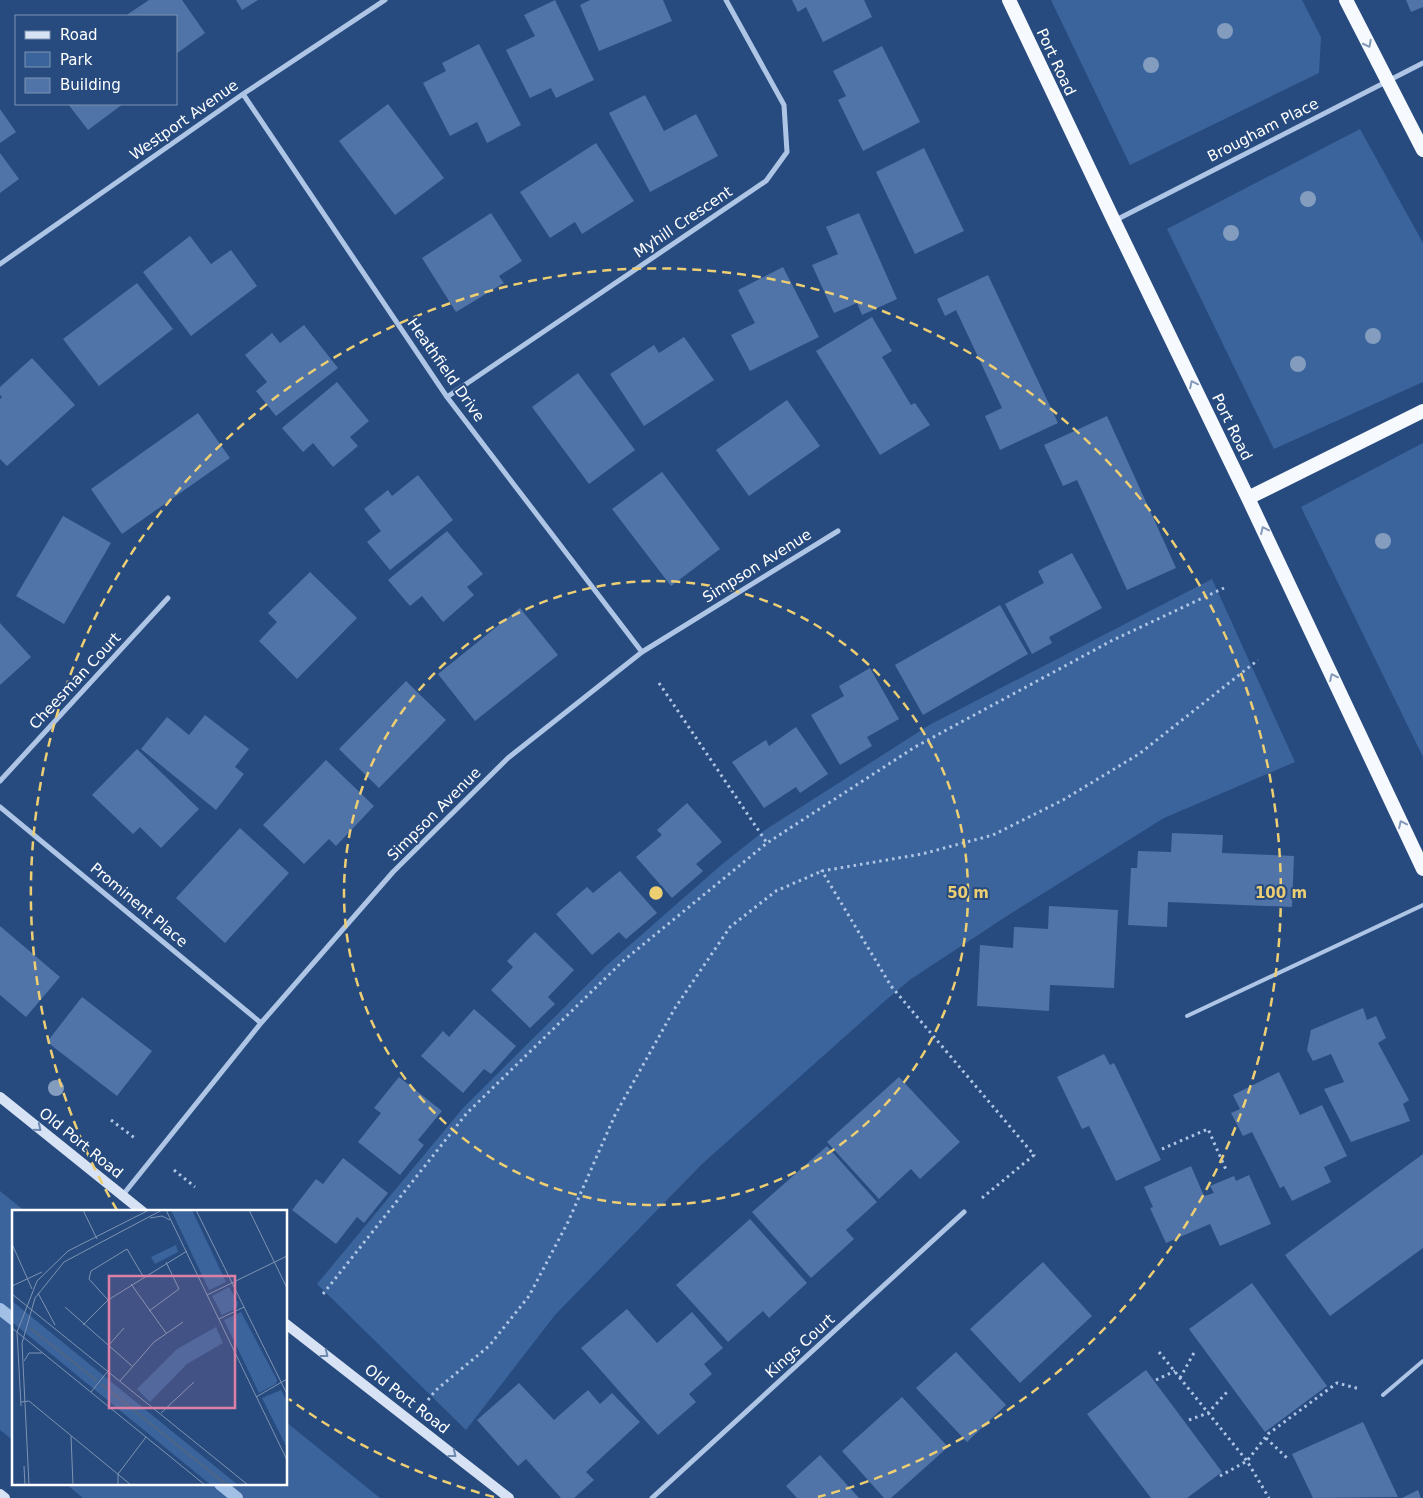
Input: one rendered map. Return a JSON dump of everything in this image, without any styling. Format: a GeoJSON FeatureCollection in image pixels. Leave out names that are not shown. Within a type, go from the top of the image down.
{"type":"FeatureCollection","features":[{"type":"Feature","properties":{"kind":"highway","name":"Port Road"},"geometry":{"type":"LineString","coordinates":[[1009,0],[1248,498],[1423,869]]}},
{"type":"Feature","properties":{"kind":"highway"},"geometry":{"type":"LineString","coordinates":[[1346,0],[1423,150]]}},
{"type":"Feature","properties":{"kind":"highway"},"geometry":{"type":"LineString","coordinates":[[1248,498],[1423,410]]}},
{"type":"Feature","properties":{"kind":"main road","name":"Old Port Road"},"geometry":{"type":"LineString","coordinates":[[0,1097],[140,1210]]}},
{"type":"Feature","properties":{"kind":"main road","name":"Old Port Road"},"geometry":{"type":"LineString","coordinates":[[288,1326],[509,1498]]}},
{"type":"Feature","properties":{"kind":"main road"},"geometry":{"type":"LineString","coordinates":[[0,1494],[5,1498]]}},
{"type":"Feature","properties":{"kind":"street","name":"Myhill Crescent"},"geometry":{"type":"LineString","coordinates":[[447,397],[766,181],[787,152],[784,105],[726,0]]}},
{"type":"Feature","properties":{"kind":"street","name":"Westport Avenue"},"geometry":{"type":"LineString","coordinates":[[0,264],[243,94],[381,1]]}},
{"type":"Feature","properties":{"kind":"street","name":"Brougham Place"},"geometry":{"type":"LineString","coordinates":[[1114,221],[1423,62]]}},
{"type":"Feature","properties":{"kind":"street","name":"Heathfield Drive"},"geometry":{"type":"LineString","coordinates":[[243,94],[447,397],[642,652]]}},
{"type":"Feature","properties":{"kind":"street","name":"Simpson Avenue"},"geometry":{"type":"LineString","coordinates":[[122,1196],[262,1023],[393,872],[508,758],[642,652],[838,531]]}},
{"type":"Feature","properties":{"kind":"street","name":"Cheesman Court"},"geometry":{"type":"LineString","coordinates":[[0,781],[168,598]]}},
{"type":"Feature","properties":{"kind":"street","name":"Prominent Place"},"geometry":{"type":"LineString","coordinates":[[0,807],[262,1023]]}},
{"type":"Feature","properties":{"kind":"street","name":"Kings Court"},"geometry":{"type":"LineString","coordinates":[[652,1498],[964,1212]]}},
{"type":"Feature","properties":{"kind":"lane"},"geometry":{"type":"LineString","coordinates":[[1187,1016],[1423,905]]}},
{"type":"Feature","properties":{"kind":"lane"},"geometry":{"type":"LineString","coordinates":[[1383,1396],[1423,1361]]}},
{"type":"Feature","properties":{"kind":"path"},"geometry":{"type":"LineString","coordinates":[[323,1294],[467,1113],[623,961],[767,843],[915,747],[1113,640],[1224,588]]}},
{"type":"Feature","properties":{"kind":"path"},"geometry":{"type":"LineString","coordinates":[[427,1400],[436,1390],[489,1346],[529,1296],[568,1222],[615,1115],[675,1008],[730,928],[776,891],[822,871],[922,854],[993,835],[1063,800],[1139,754],[1258,660]]}},
{"type":"Feature","properties":{"kind":"path"},"geometry":{"type":"LineString","coordinates":[[659,683],[767,843]]}},
{"type":"Feature","properties":{"kind":"path"},"geometry":{"type":"LineString","coordinates":[[822,871],[891,986],[1034,1155],[964,1212]]}},
{"type":"Feature","properties":{"kind":"path"},"geometry":{"type":"LineString","coordinates":[[1162,1149],[1208,1128],[1227,1172]]}},
{"type":"Feature","properties":{"kind":"path"},"geometry":{"type":"LineString","coordinates":[[1180,1378],[1195,1351]]}},
{"type":"Feature","properties":{"kind":"path"},"geometry":{"type":"LineString","coordinates":[[1159,1352],[1247,1461],[1269,1498]]}},
{"type":"Feature","properties":{"kind":"path"},"geometry":{"type":"LineString","coordinates":[[1156,1380],[1175,1371]]}},
{"type":"Feature","properties":{"kind":"path"},"geometry":{"type":"LineString","coordinates":[[1220,1476],[1247,1461],[1268,1434],[1337,1383],[1383,1396]]}},
{"type":"Feature","properties":{"kind":"path"},"geometry":{"type":"LineString","coordinates":[[1189,1420],[1208,1413],[1227,1392]]}},
{"type":"Feature","properties":{"kind":"path"},"geometry":{"type":"LineString","coordinates":[[1266,1438],[1288,1459]]}},
{"type":"Feature","properties":{"kind":"green space"},"geometry":{"type":"Polygon","coordinates":[[[1051,0],[1302,0],[1321,37],[1319,73],[1130,165],[1051,0]]]}},
{"type":"Feature","properties":{"kind":"green space"},"geometry":{"type":"Polygon","coordinates":[[[1360,129],[1423,243],[1423,382],[1274,449],[1167,229],[1360,129]]]}},
{"type":"Feature","properties":{"kind":"green space"},"geometry":{"type":"Polygon","coordinates":[[[1423,443],[1423,757],[1301,507],[1423,443]]]}},
{"type":"Feature","properties":{"kind":"green space"},"geometry":{"type":"Polygon","coordinates":[[[1212,579],[1295,762],[1164,818],[1010,914],[911,979],[702,1164],[555,1315],[466,1430],[317,1284],[463,1108],[606,966],[720,866],[765,830],[931,724],[1212,579]]]}},
{"type":"Feature","properties":{"kind":"green space"},"geometry":{"type":"Polygon","coordinates":[[[0,1191],[24,1210],[12,1210],[12,1439],[0,1430],[0,1191]]]}},
{"type":"Feature","properties":{"kind":"green space"},"geometry":{"type":"Polygon","coordinates":[[[288,1424],[380,1498],[83,1498],[68,1486],[288,1486],[288,1424]]]}},
{"type":"Feature","properties":{"kind":"building"},"geometry":{"type":"Polygon","coordinates":[[[149,0],[182,0],[205,33],[178,53],[178,15],[126,15],[149,0]]]}},
{"type":"Feature","properties":{"kind":"building"},"geometry":{"type":"Polygon","coordinates":[[[236,0],[258,0],[242,10],[236,0]]]}},
{"type":"Feature","properties":{"kind":"building"},"geometry":{"type":"Polygon","coordinates":[[[555,0],[594,80],[556,98],[551,88],[530,98],[506,50],[535,36],[524,15],[555,0]]]}},
{"type":"Feature","properties":{"kind":"building"},"geometry":{"type":"Polygon","coordinates":[[[590,0],[663,0],[672,21],[599,51],[580,5],[590,0]]]}},
{"type":"Feature","properties":{"kind":"building"},"geometry":{"type":"Polygon","coordinates":[[[792,0],[864,0],[872,17],[823,42],[806,7],[798,12],[792,0]]]}},
{"type":"Feature","properties":{"kind":"building"},"geometry":{"type":"Polygon","coordinates":[[[1406,0],[1423,0],[1423,7],[1411,12],[1406,0]]]}},
{"type":"Feature","properties":{"kind":"building"},"geometry":{"type":"Polygon","coordinates":[[[479,44],[521,125],[487,143],[477,122],[450,136],[423,83],[446,71],[442,63],[479,44]]]}},
{"type":"Feature","properties":{"kind":"building"},"geometry":{"type":"Polygon","coordinates":[[[882,46],[920,122],[863,151],[838,100],[846,96],[833,71],[882,46]]]}},
{"type":"Feature","properties":{"kind":"building"},"geometry":{"type":"Polygon","coordinates":[[[645,95],[664,131],[696,114],[718,156],[650,192],[609,113],[645,95]]]}},
{"type":"Feature","properties":{"kind":"building"},"geometry":{"type":"Polygon","coordinates":[[[388,104],[444,178],[395,215],[339,141],[388,104]]]}},
{"type":"Feature","properties":{"kind":"building"},"geometry":{"type":"Polygon","coordinates":[[[69,105],[122,105],[88,130],[69,105]]]}},
{"type":"Feature","properties":{"kind":"building"},"geometry":{"type":"Polygon","coordinates":[[[0,109],[16,132],[0,143],[0,109]]]}},
{"type":"Feature","properties":{"kind":"building"},"geometry":{"type":"Polygon","coordinates":[[[596,143],[634,201],[582,234],[575,222],[550,238],[520,192],[596,143]]]}},
{"type":"Feature","properties":{"kind":"building"},"geometry":{"type":"Polygon","coordinates":[[[924,148],[964,231],[915,254],[876,172],[924,148]]]}},
{"type":"Feature","properties":{"kind":"building"},"geometry":{"type":"Polygon","coordinates":[[[0,153],[19,179],[0,193],[0,153]]]}},
{"type":"Feature","properties":{"kind":"building"},"geometry":{"type":"Polygon","coordinates":[[[491,213],[522,261],[499,276],[504,283],[456,312],[422,258],[491,213]]]}},
{"type":"Feature","properties":{"kind":"building"},"geometry":{"type":"Polygon","coordinates":[[[859,213],[897,299],[862,315],[857,303],[834,313],[812,265],[838,254],[826,227],[859,213]]]}},
{"type":"Feature","properties":{"kind":"building"},"geometry":{"type":"Polygon","coordinates":[[[190,236],[211,264],[231,250],[257,286],[191,336],[143,272],[190,236]]]}},
{"type":"Feature","properties":{"kind":"building"},"geometry":{"type":"Polygon","coordinates":[[[783,267],[819,337],[750,371],[731,335],[755,323],[738,290],[783,267]]]}},
{"type":"Feature","properties":{"kind":"building"},"geometry":{"type":"Polygon","coordinates":[[[988,275],[1058,423],[1000,450],[985,416],[1002,408],[956,310],[945,316],[937,299],[988,275]]]}},
{"type":"Feature","properties":{"kind":"building"},"geometry":{"type":"Polygon","coordinates":[[[137,283],[173,329],[99,386],[63,339],[137,283]]]}},
{"type":"Feature","properties":{"kind":"building"},"geometry":{"type":"Polygon","coordinates":[[[872,317],[892,351],[882,357],[911,405],[915,403],[930,425],[880,455],[816,351],[872,317]]]}},
{"type":"Feature","properties":{"kind":"building"},"geometry":{"type":"Polygon","coordinates":[[[304,325],[338,368],[276,416],[256,391],[267,382],[245,355],[272,333],[280,343],[304,325]]]}},
{"type":"Feature","properties":{"kind":"building"},"geometry":{"type":"Polygon","coordinates":[[[684,337],[714,380],[644,426],[610,374],[654,345],[659,353],[684,337]]]}},
{"type":"Feature","properties":{"kind":"building"},"geometry":{"type":"Polygon","coordinates":[[[32,358],[75,405],[7,466],[0,459],[0,399],[2,397],[0,395],[0,387],[32,358]]]}},
{"type":"Feature","properties":{"kind":"building"},"geometry":{"type":"Polygon","coordinates":[[[578,373],[635,450],[589,484],[532,407],[578,373]]]}},
{"type":"Feature","properties":{"kind":"building"},"geometry":{"type":"Polygon","coordinates":[[[337,382],[369,421],[350,437],[358,446],[333,467],[313,443],[303,452],[282,428],[337,382]]]}},
{"type":"Feature","properties":{"kind":"building"},"geometry":{"type":"Polygon","coordinates":[[[787,400],[820,446],[749,496],[716,450],[787,400]]]}},
{"type":"Feature","properties":{"kind":"building"},"geometry":{"type":"Polygon","coordinates":[[[198,413],[230,458],[122,534],[91,489],[198,413]]]}},
{"type":"Feature","properties":{"kind":"building"},"geometry":{"type":"Polygon","coordinates":[[[1107,416],[1176,568],[1127,590],[1077,480],[1063,486],[1044,445],[1107,416]]]}},
{"type":"Feature","properties":{"kind":"building"},"geometry":{"type":"Polygon","coordinates":[[[662,472],[720,549],[671,586],[612,509],[662,472]]]}},
{"type":"Feature","properties":{"kind":"building"},"geometry":{"type":"Polygon","coordinates":[[[418,475],[453,520],[390,570],[367,542],[381,531],[364,509],[388,490],[392,496],[418,475]]]}},
{"type":"Feature","properties":{"kind":"building"},"geometry":{"type":"Polygon","coordinates":[[[63,516],[111,543],[64,624],[16,596],[63,516]]]}},
{"type":"Feature","properties":{"kind":"building"},"geometry":{"type":"Polygon","coordinates":[[[447,531],[483,574],[467,587],[474,595],[443,622],[422,596],[410,606],[388,580],[447,531]]]}},
{"type":"Feature","properties":{"kind":"building"},"geometry":{"type":"Polygon","coordinates":[[[1072,553],[1102,608],[1049,637],[1052,643],[1032,654],[1005,604],[1044,583],[1038,571],[1072,553]]]}},
{"type":"Feature","properties":{"kind":"building"},"geometry":{"type":"Polygon","coordinates":[[[310,572],[357,618],[297,679],[259,641],[277,622],[268,613],[310,572]]]}},
{"type":"Feature","properties":{"kind":"building"},"geometry":{"type":"Polygon","coordinates":[[[1000,605],[1028,654],[923,715],[895,665],[1000,605]]]}},
{"type":"Feature","properties":{"kind":"building"},"geometry":{"type":"Polygon","coordinates":[[[520,608],[558,655],[475,721],[438,674],[520,608]]]}},
{"type":"Feature","properties":{"kind":"building"},"geometry":{"type":"Polygon","coordinates":[[[0,623],[31,657],[0,685],[0,623]]]}},
{"type":"Feature","properties":{"kind":"building"},"geometry":{"type":"Polygon","coordinates":[[[870,668],[899,719],[867,737],[872,746],[840,765],[811,715],[844,696],[839,686],[870,668]]]}},
{"type":"Feature","properties":{"kind":"building"},"geometry":{"type":"Polygon","coordinates":[[[406,681],[446,720],[379,788],[339,749],[406,681]]]}},
{"type":"Feature","properties":{"kind":"building"},"geometry":{"type":"Polygon","coordinates":[[[205,715],[249,749],[235,767],[244,774],[216,810],[141,749],[167,717],[189,735],[205,715]]]}},
{"type":"Feature","properties":{"kind":"building"},"geometry":{"type":"Polygon","coordinates":[[[796,727],[828,774],[800,793],[796,787],[764,808],[732,762],[766,740],[769,746],[796,727]]]}},
{"type":"Feature","properties":{"kind":"building"},"geometry":{"type":"Polygon","coordinates":[[[137,749],[199,809],[161,848],[140,827],[133,834],[92,795],[137,749]]]}},
{"type":"Feature","properties":{"kind":"building"},"geometry":{"type":"Polygon","coordinates":[[[326,760],[374,806],[336,846],[329,839],[304,864],[263,825],[326,760]]]}},
{"type":"Feature","properties":{"kind":"building"},"geometry":{"type":"Polygon","coordinates":[[[687,803],[722,842],[696,864],[703,871],[672,898],[636,857],[662,835],[657,830],[687,803]]]}},
{"type":"Feature","properties":{"kind":"building"},"geometry":{"type":"Polygon","coordinates":[[[240,828],[289,873],[225,943],[176,898],[240,828]]]}},
{"type":"Feature","properties":{"kind":"building"},"geometry":{"type":"Polygon","coordinates":[[[1172,833],[1223,835],[1222,853],[1294,856],[1292,907],[1168,902],[1167,927],[1128,925],[1131,868],[1137,868],[1138,851],[1171,852],[1172,833]]]}},
{"type":"Feature","properties":{"kind":"building"},"geometry":{"type":"Polygon","coordinates":[[[620,871],[657,913],[626,939],[619,932],[592,955],[556,914],[587,887],[593,893],[620,871]]]}},
{"type":"Feature","properties":{"kind":"building"},"geometry":{"type":"Polygon","coordinates":[[[1049,906],[1118,910],[1114,988],[1050,985],[1049,1011],[977,1006],[980,945],[1013,948],[1014,927],[1048,929],[1049,906]]]}},
{"type":"Feature","properties":{"kind":"building"},"geometry":{"type":"Polygon","coordinates":[[[0,926],[60,977],[26,1017],[0,995],[0,926]]]}},
{"type":"Feature","properties":{"kind":"building"},"geometry":{"type":"Polygon","coordinates":[[[535,932],[574,970],[548,997],[555,1004],[530,1028],[491,990],[513,967],[507,961],[535,932]]]}},
{"type":"Feature","properties":{"kind":"building"},"geometry":{"type":"Polygon","coordinates":[[[82,997],[152,1051],[117,1096],[47,1042],[82,997]]]}},
{"type":"Feature","properties":{"kind":"building"},"geometry":{"type":"Polygon","coordinates":[[[1363,1008],[1367,1020],[1376,1016],[1386,1038],[1378,1043],[1409,1100],[1403,1104],[1410,1121],[1351,1142],[1324,1089],[1344,1082],[1331,1054],[1313,1061],[1307,1050],[1311,1030],[1363,1008]]]}},
{"type":"Feature","properties":{"kind":"building"},"geometry":{"type":"Polygon","coordinates":[[[474,1009],[516,1046],[491,1074],[484,1069],[463,1093],[421,1056],[443,1031],[449,1037],[474,1009]]]}},
{"type":"Feature","properties":{"kind":"building"},"geometry":{"type":"Polygon","coordinates":[[[1104,1054],[1110,1065],[1114,1063],[1161,1160],[1116,1181],[1089,1126],[1082,1129],[1057,1077],[1104,1054]]]}},
{"type":"Feature","properties":{"kind":"building"},"geometry":{"type":"Polygon","coordinates":[[[1279,1072],[1300,1115],[1322,1105],[1347,1156],[1324,1167],[1331,1182],[1292,1201],[1284,1186],[1280,1188],[1252,1132],[1243,1136],[1231,1113],[1240,1109],[1233,1095],[1279,1072]]]}},
{"type":"Feature","properties":{"kind":"building"},"geometry":{"type":"Polygon","coordinates":[[[399,1077],[442,1111],[418,1140],[424,1145],[400,1175],[358,1142],[381,1113],[374,1108],[399,1077]]]}},
{"type":"Feature","properties":{"kind":"building"},"geometry":{"type":"Polygon","coordinates":[[[899,1077],[960,1142],[920,1179],[911,1169],[879,1199],[827,1142],[899,1077]]]}},
{"type":"Feature","properties":{"kind":"building"},"geometry":{"type":"Polygon","coordinates":[[[827,1146],[877,1202],[846,1230],[854,1239],[811,1278],[752,1212],[827,1146]]]}},
{"type":"Feature","properties":{"kind":"building"},"geometry":{"type":"Polygon","coordinates":[[[1423,1154],[1423,1248],[1330,1316],[1285,1255],[1423,1154]]]}},
{"type":"Feature","properties":{"kind":"building"},"geometry":{"type":"Polygon","coordinates":[[[343,1158],[388,1193],[364,1223],[357,1217],[336,1244],[292,1210],[316,1179],[323,1184],[343,1158]]]}},
{"type":"Feature","properties":{"kind":"building"},"geometry":{"type":"Polygon","coordinates":[[[1191,1166],[1204,1196],[1214,1193],[1210,1186],[1234,1176],[1236,1181],[1249,1175],[1271,1224],[1220,1246],[1210,1224],[1166,1243],[1150,1208],[1153,1207],[1144,1187],[1191,1166]]]}},
{"type":"Feature","properties":{"kind":"building"},"geometry":{"type":"Polygon","coordinates":[[[750,1219],[807,1283],[769,1318],[763,1311],[728,1342],[676,1285],[750,1219]]]}},
{"type":"Feature","properties":{"kind":"building"},"geometry":{"type":"Polygon","coordinates":[[[1043,1262],[1092,1316],[1020,1383],[970,1329],[1043,1262]]]}},
{"type":"Feature","properties":{"kind":"building"},"geometry":{"type":"Polygon","coordinates":[[[1252,1283],[1327,1386],[1265,1432],[1189,1329],[1252,1283]]]}},
{"type":"Feature","properties":{"kind":"building"},"geometry":{"type":"Polygon","coordinates":[[[627,1309],[657,1343],[692,1312],[723,1348],[704,1364],[712,1374],[689,1394],[696,1402],[658,1435],[581,1348],[627,1309]]]}},
{"type":"Feature","properties":{"kind":"building"},"geometry":{"type":"Polygon","coordinates":[[[956,1352],[1006,1405],[967,1442],[916,1388],[956,1352]]]}},
{"type":"Feature","properties":{"kind":"building"},"geometry":{"type":"Polygon","coordinates":[[[1146,1370],[1222,1472],[1187,1498],[1151,1498],[1087,1414],[1146,1370]]]}},
{"type":"Feature","properties":{"kind":"building"},"geometry":{"type":"Polygon","coordinates":[[[519,1383],[554,1420],[588,1390],[600,1404],[612,1393],[640,1422],[586,1472],[594,1480],[574,1498],[561,1498],[526,1459],[518,1466],[477,1420],[519,1383]]]}},
{"type":"Feature","properties":{"kind":"building"},"geometry":{"type":"Polygon","coordinates":[[[902,1397],[948,1447],[891,1498],[884,1498],[842,1451],[902,1397]]]}},
{"type":"Feature","properties":{"kind":"building"},"geometry":{"type":"Polygon","coordinates":[[[1363,1422],[1398,1497],[1313,1498],[1292,1454],[1363,1422]]]}},
{"type":"Feature","properties":{"kind":"building"},"geometry":{"type":"Polygon","coordinates":[[[820,1455],[859,1498],[797,1498],[786,1486],[820,1455]]]}},
{"type":"Feature","properties":{"kind":"building"},"geometry":{"type":"Polygon","coordinates":[[[1418,1490],[1421,1498],[1402,1498],[1418,1490]]]}},
{"type":"Feature","properties":{"kind":"waterway"},"geometry":{"type":"LineString","coordinates":[[0,1309],[12,1318]]}},
{"type":"Feature","properties":{"kind":"waterway"},"geometry":{"type":"LineString","coordinates":[[222,1486],[237,1498]]}}]}
